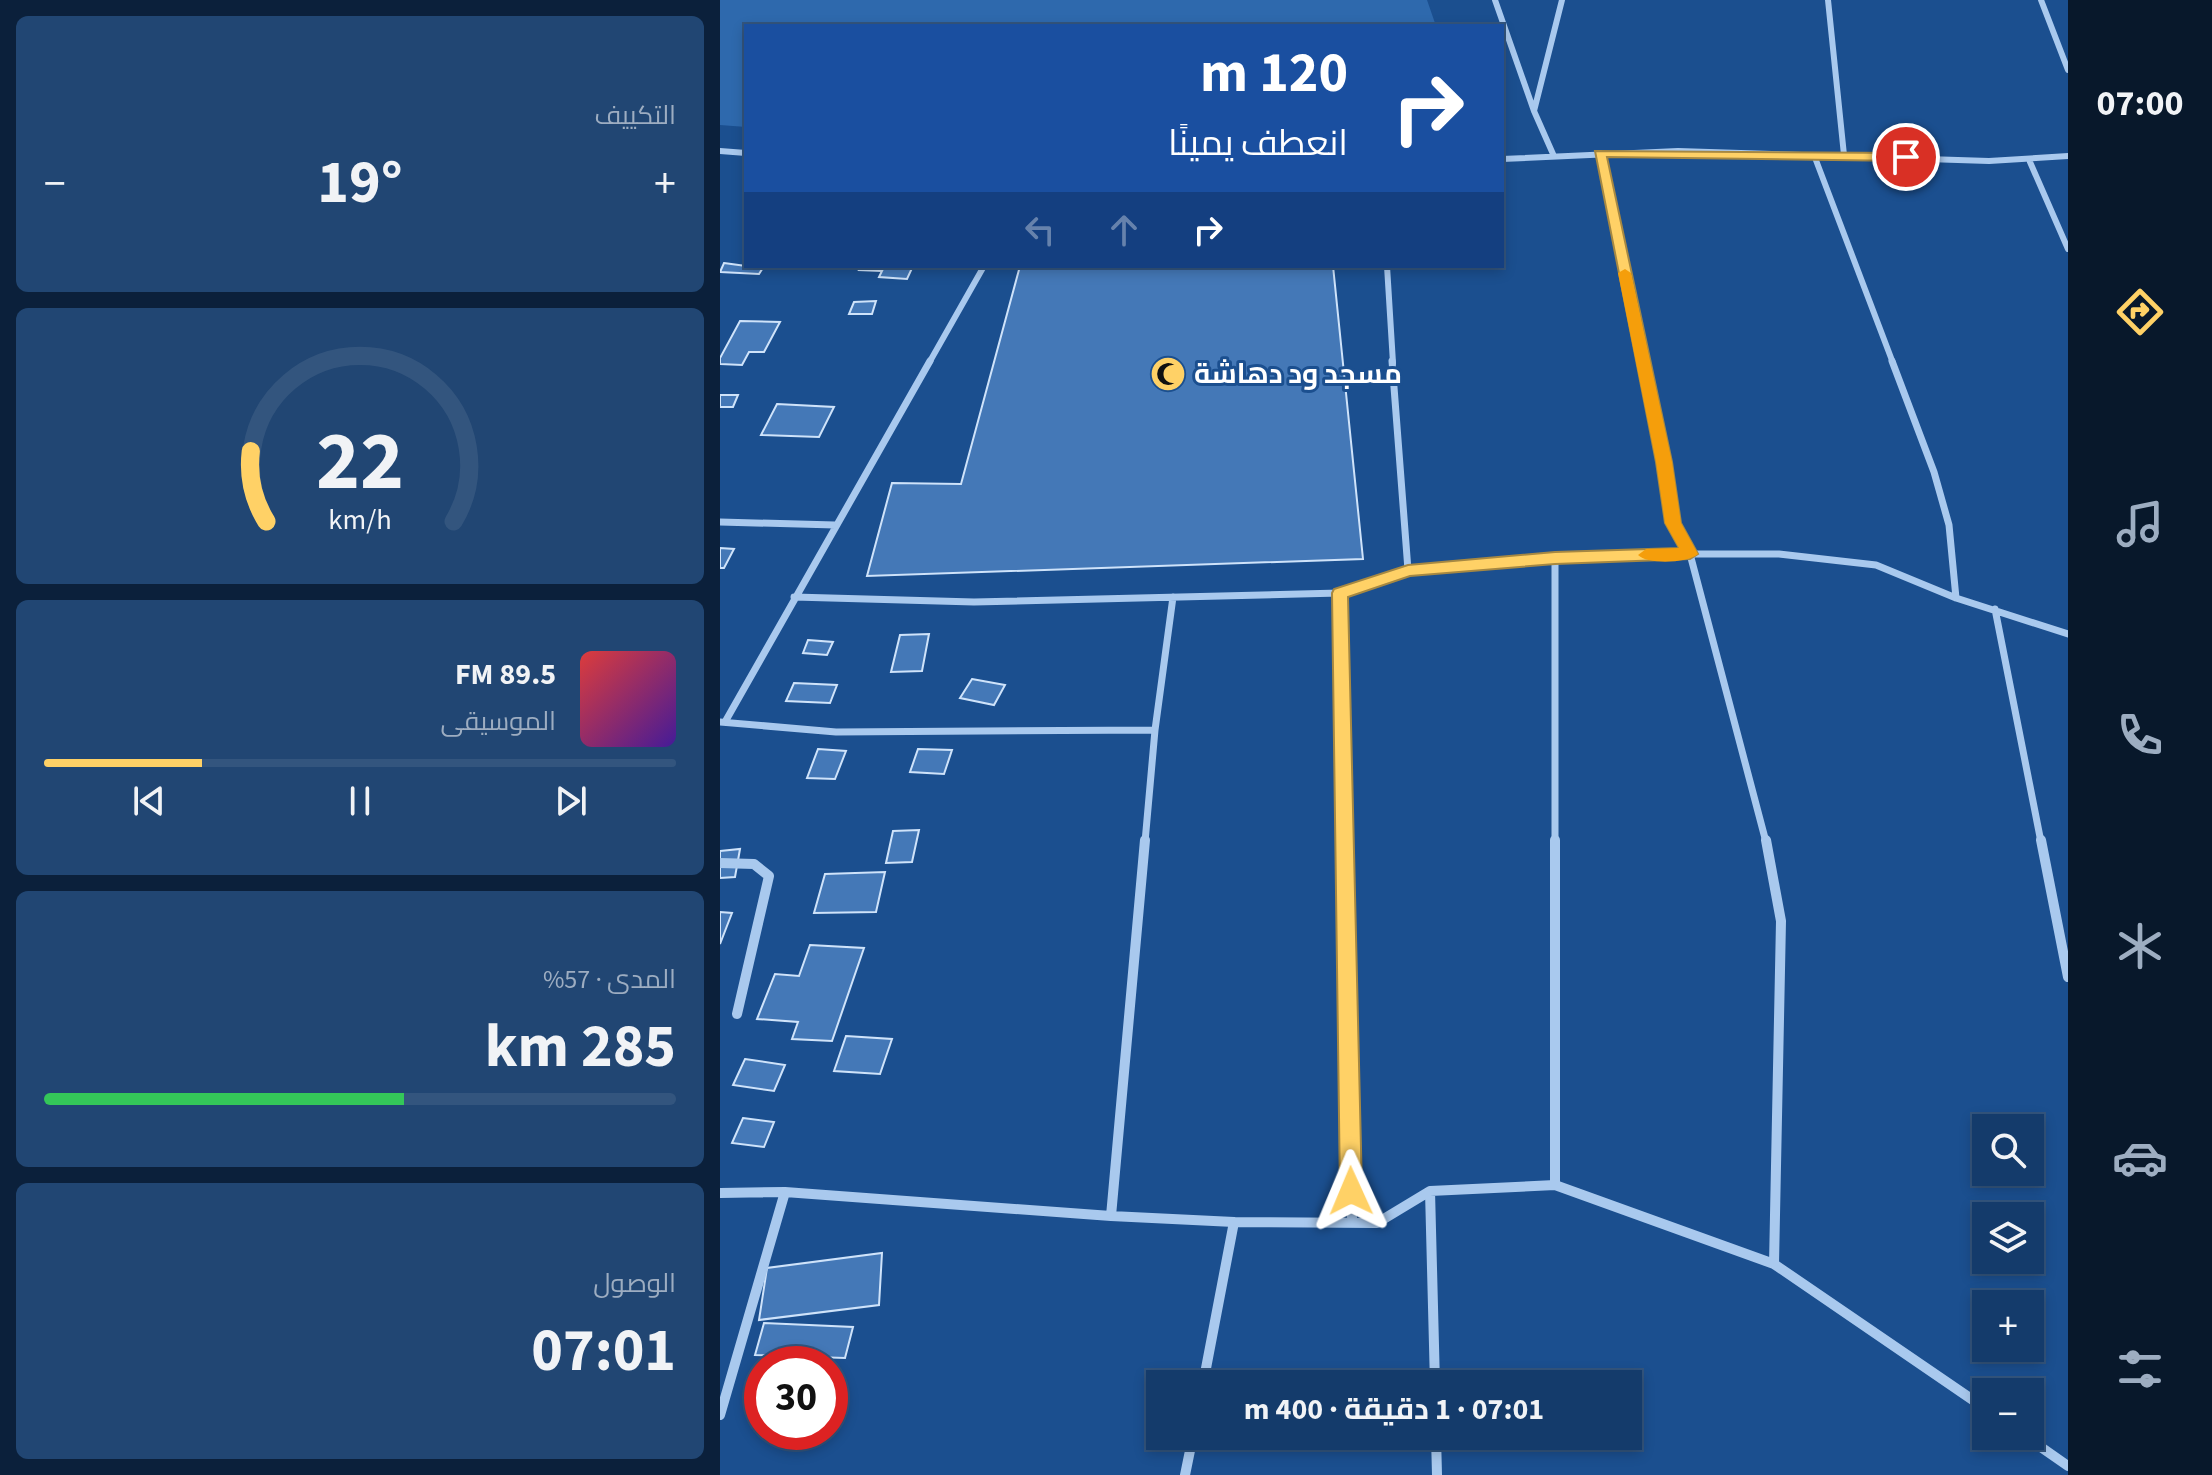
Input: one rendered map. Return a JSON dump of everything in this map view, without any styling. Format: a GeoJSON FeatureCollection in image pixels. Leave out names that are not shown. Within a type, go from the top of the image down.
{"type":"FeatureCollection","features":[{"type":"Feature","properties":{"kind":"street"},"geometry":{"type":"LineString","coordinates":[[1495,0],[1503,24]]}},
{"type":"Feature","properties":{"kind":"street"},"geometry":{"type":"LineString","coordinates":[[1534,111],[1562,0]]}},
{"type":"Feature","properties":{"kind":"street"},"geometry":{"type":"LineString","coordinates":[[1828,0],[1844,155]]}},
{"type":"Feature","properties":{"kind":"street"},"geometry":{"type":"LineString","coordinates":[[2041,0],[2068,70]]}},
{"type":"Feature","properties":{"kind":"street"},"geometry":{"type":"LineString","coordinates":[[1504,26],[1534,111],[1553,154]]}},
{"type":"Feature","properties":{"kind":"street"},"geometry":{"type":"LineString","coordinates":[[720,151],[744,153]]}},
{"type":"Feature","properties":{"kind":"street"},"geometry":{"type":"LineString","coordinates":[[1600,153],[1664,462],[1673,523],[1690,554],[1771,860],[1781,921],[1774,1264]]}},
{"type":"Feature","properties":{"kind":"street"},"geometry":{"type":"LineString","coordinates":[[1504,159],[1600,153],[1844,155],[2030,162],[2068,156]]}},
{"type":"Feature","properties":{"kind":"street"},"geometry":{"type":"LineString","coordinates":[[1814,155],[1934,472],[1949,525],[1956,598]]}},
{"type":"Feature","properties":{"kind":"street"},"geometry":{"type":"LineString","coordinates":[[2030,162],[2068,249]]}},
{"type":"Feature","properties":{"kind":"street"},"geometry":{"type":"LineString","coordinates":[[983,268],[722,722],[836,732],[1155,730]]}},
{"type":"Feature","properties":{"kind":"street"},"geometry":{"type":"LineString","coordinates":[[1387,268],[1400,493],[1408,570]]}},
{"type":"Feature","properties":{"kind":"street"},"geometry":{"type":"LineString","coordinates":[[720,522],[835,525]]}},
{"type":"Feature","properties":{"kind":"street"},"geometry":{"type":"LineString","coordinates":[[794,597],[947,602],[1340,593],[1408,570],[1555,558],[1779,554],[1876,565],[1956,598],[2068,634]]}},
{"type":"Feature","properties":{"kind":"street"},"geometry":{"type":"LineString","coordinates":[[1555,558],[1555,1185]]}},
{"type":"Feature","properties":{"kind":"street"},"geometry":{"type":"LineString","coordinates":[[1340,593],[1352,1222]]}},
{"type":"Feature","properties":{"kind":"street"},"geometry":{"type":"LineString","coordinates":[[1111,1216],[1155,730],[1173,597]]}},
{"type":"Feature","properties":{"kind":"street"},"geometry":{"type":"LineString","coordinates":[[1995,609],[2068,977]]}},
{"type":"Feature","properties":{"kind":"street"},"geometry":{"type":"LineString","coordinates":[[720,863],[755,863],[763,867],[769,876],[737,1014]]}},
{"type":"Feature","properties":{"kind":"street"},"geometry":{"type":"LineString","coordinates":[[720,1193],[785,1192],[1234,1222],[1377,1223],[1430,1191],[1555,1185],[1774,1264],[1972,1399]]}},
{"type":"Feature","properties":{"kind":"street"},"geometry":{"type":"LineString","coordinates":[[1430,1191],[1435,1370]]}},
{"type":"Feature","properties":{"kind":"street"},"geometry":{"type":"LineString","coordinates":[[720,1415],[785,1192]]}},
{"type":"Feature","properties":{"kind":"street"},"geometry":{"type":"LineString","coordinates":[[1206,1370],[1234,1222]]}},
{"type":"Feature","properties":{"kind":"street"},"geometry":{"type":"LineString","coordinates":[[2044,1449],[2068,1466]]}},
{"type":"Feature","properties":{"kind":"street"},"geometry":{"type":"LineString","coordinates":[[1185,1475],[1190,1450]]}},
{"type":"Feature","properties":{"kind":"street"},"geometry":{"type":"LineString","coordinates":[[1436,1450],[1437,1475]]}},
{"type":"Feature","properties":{"kind":"shaded area"},"geometry":{"type":"Polygon","coordinates":[[[720,0],[1427,0],[1435,24],[744,24],[744,127],[720,125],[720,0]]]}},
{"type":"Feature","properties":{"kind":"building"},"geometry":{"type":"Polygon","coordinates":[[[724,263],[763,268],[759,274],[720,272],[724,263]]]}},
{"type":"Feature","properties":{"kind":"building"},"geometry":{"type":"Polygon","coordinates":[[[912,268],[907,279],[879,277],[882,271],[859,270],[912,268]]]}},
{"type":"Feature","properties":{"kind":"building","name":"مسجد ود دهاشة"},"geometry":{"type":"Polygon","coordinates":[[[1019,268],[1333,268],[1363,559],[867,576],[892,483],[961,484],[1019,268]]]}},
{"type":"Feature","properties":{"kind":"building"},"geometry":{"type":"Polygon","coordinates":[[[876,301],[872,314],[849,314],[854,302],[876,301]]]}},
{"type":"Feature","properties":{"kind":"building"},"geometry":{"type":"Polygon","coordinates":[[[740,321],[780,322],[764,352],[749,352],[742,365],[720,364],[720,358],[740,321]]]}},
{"type":"Feature","properties":{"kind":"building"},"geometry":{"type":"Polygon","coordinates":[[[720,395],[738,395],[733,407],[720,407],[720,395]]]}},
{"type":"Feature","properties":{"kind":"building"},"geometry":{"type":"Polygon","coordinates":[[[777,404],[834,407],[819,437],[761,435],[777,404]]]}},
{"type":"Feature","properties":{"kind":"building"},"geometry":{"type":"Polygon","coordinates":[[[720,548],[734,549],[724,568],[720,568],[720,548]]]}},
{"type":"Feature","properties":{"kind":"building"},"geometry":{"type":"Polygon","coordinates":[[[929,634],[922,671],[891,672],[900,635],[929,634]]]}},
{"type":"Feature","properties":{"kind":"building"},"geometry":{"type":"Polygon","coordinates":[[[808,640],[833,642],[827,655],[803,653],[808,640]]]}},
{"type":"Feature","properties":{"kind":"building"},"geometry":{"type":"Polygon","coordinates":[[[972,679],[1005,685],[994,705],[960,698],[972,679]]]}},
{"type":"Feature","properties":{"kind":"building"},"geometry":{"type":"Polygon","coordinates":[[[794,683],[837,685],[830,703],[786,701],[794,683]]]}},
{"type":"Feature","properties":{"kind":"building"},"geometry":{"type":"Polygon","coordinates":[[[818,749],[846,751],[835,779],[807,778],[818,749]]]}},
{"type":"Feature","properties":{"kind":"building"},"geometry":{"type":"Polygon","coordinates":[[[918,749],[952,750],[944,774],[910,772],[918,749]]]}},
{"type":"Feature","properties":{"kind":"building"},"geometry":{"type":"Polygon","coordinates":[[[919,830],[912,862],[886,863],[893,831],[919,830]]]}},
{"type":"Feature","properties":{"kind":"building"},"geometry":{"type":"Polygon","coordinates":[[[740,849],[735,877],[720,878],[720,851],[740,849]]]}},
{"type":"Feature","properties":{"kind":"building"},"geometry":{"type":"Polygon","coordinates":[[[885,872],[876,912],[814,913],[825,874],[885,872]]]}},
{"type":"Feature","properties":{"kind":"building"},"geometry":{"type":"Polygon","coordinates":[[[720,912],[732,913],[720,944],[720,912]]]}},
{"type":"Feature","properties":{"kind":"building"},"geometry":{"type":"Polygon","coordinates":[[[810,945],[864,948],[832,1041],[792,1039],[798,1022],[757,1019],[775,974],[799,976],[810,945]]]}},
{"type":"Feature","properties":{"kind":"building"},"geometry":{"type":"Polygon","coordinates":[[[846,1036],[892,1039],[880,1074],[834,1071],[846,1036]]]}},
{"type":"Feature","properties":{"kind":"building"},"geometry":{"type":"Polygon","coordinates":[[[745,1059],[785,1065],[774,1091],[733,1085],[745,1059]]]}},
{"type":"Feature","properties":{"kind":"building"},"geometry":{"type":"Polygon","coordinates":[[[743,1118],[774,1122],[764,1147],[732,1143],[743,1118]]]}},
{"type":"Feature","properties":{"kind":"building"},"geometry":{"type":"Polygon","coordinates":[[[882,1253],[879,1305],[759,1320],[767,1268],[882,1253]]]}},
{"type":"Feature","properties":{"kind":"building"},"geometry":{"type":"Polygon","coordinates":[[[764,1323],[853,1327],[848,1346],[758,1346],[764,1323]]]}},
{"type":"Feature","properties":{"kind":"slow traffic"},"geometry":{"type":"LineString","coordinates":[[1625,273],[1664,462],[1673,523],[1690,554],[1646,555]]}},
{"type":"Feature","properties":{"kind":"place","name":"مسجد ود دهاشة"},"geometry":{"type":"Point","coordinates":[1168,374]}},
{"type":"Feature","properties":{"kind":"route"},"geometry":{"type":"LineString","coordinates":[[1351,1191],[1340,593],[1408,570],[1555,558],[1690,554],[1673,523],[1664,462],[1600,153],[1906,157]]}}]}
